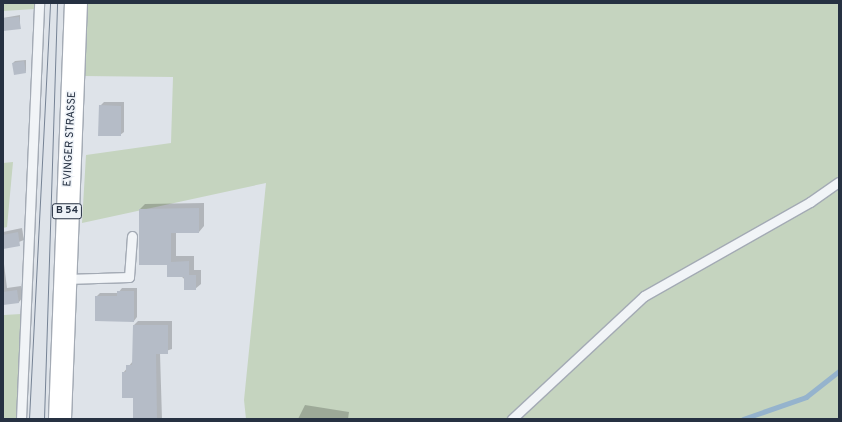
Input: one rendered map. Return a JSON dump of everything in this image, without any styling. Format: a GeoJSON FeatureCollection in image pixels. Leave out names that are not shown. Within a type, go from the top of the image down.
{"type":"FeatureCollection","features":[{"type":"Feature","properties":{"kind":"main road","name":"EVINGER STRASSE"},"geometry":{"type":"LineString","coordinates":[[60,419],[64,279],[76,3]]}},
{"type":"Feature","properties":{"kind":"lane"},"geometry":{"type":"LineString","coordinates":[[21,419],[38,3]]}},
{"type":"Feature","properties":{"kind":"lane"},"geometry":{"type":"LineString","coordinates":[[512,419],[644,296],[810,202],[839,182]]}},
{"type":"Feature","properties":{"kind":"lane"},"geometry":{"type":"LineString","coordinates":[[64,279],[129,277],[132,236]]}},
{"type":"Feature","properties":{"kind":"green space"},"geometry":{"type":"Polygon","coordinates":[[[3,3],[36,3],[35,9],[3,11],[3,3]]]}},
{"type":"Feature","properties":{"kind":"green space"},"geometry":{"type":"Polygon","coordinates":[[[83,3],[839,3],[839,419],[246,419],[244,400],[266,183],[82,223],[86,155],[171,143],[173,77],[83,76],[83,3]]]}},
{"type":"Feature","properties":{"kind":"green space"},"geometry":{"type":"Polygon","coordinates":[[[13,162],[7,227],[3,228],[3,163],[13,162]]]}},
{"type":"Feature","properties":{"kind":"green space"},"geometry":{"type":"Polygon","coordinates":[[[3,307],[4,315],[21,314],[18,419],[3,419],[3,307]]]}},
{"type":"Feature","properties":{"kind":"building"},"geometry":{"type":"Polygon","coordinates":[[[19,17],[21,29],[3,31],[3,18],[19,17]]]}},
{"type":"Feature","properties":{"kind":"building"},"geometry":{"type":"Polygon","coordinates":[[[24,61],[26,73],[14,75],[12,63],[24,61]]]}},
{"type":"Feature","properties":{"kind":"building"},"geometry":{"type":"Polygon","coordinates":[[[99,105],[121,106],[121,136],[98,136],[99,105]]]}},
{"type":"Feature","properties":{"kind":"building"},"geometry":{"type":"Polygon","coordinates":[[[199,208],[199,233],[171,233],[171,262],[189,261],[189,275],[196,275],[196,290],[184,290],[184,277],[167,277],[167,265],[139,265],[139,209],[199,208]]]}},
{"type":"Feature","properties":{"kind":"building"},"geometry":{"type":"Polygon","coordinates":[[[18,232],[20,246],[3,249],[3,235],[18,232]]]}},
{"type":"Feature","properties":{"kind":"building"},"geometry":{"type":"Polygon","coordinates":[[[17,290],[19,303],[3,305],[3,292],[17,290]]]}},
{"type":"Feature","properties":{"kind":"building"},"geometry":{"type":"Polygon","coordinates":[[[117,291],[134,291],[134,322],[95,321],[95,296],[117,296],[117,291]]]}},
{"type":"Feature","properties":{"kind":"building"},"geometry":{"type":"Polygon","coordinates":[[[133,325],[168,325],[168,354],[156,354],[157,419],[133,419],[133,398],[122,398],[122,372],[126,372],[126,365],[132,365],[133,325]]]}},
{"type":"Feature","properties":{"kind":"waterway"},"geometry":{"type":"LineString","coordinates":[[743,419],[806,397],[839,371]]}},
{"type":"Feature","properties":{"kind":"tram line"},"geometry":{"type":"LineString","coordinates":[[29,419],[50,3]]}},
{"type":"Feature","properties":{"kind":"tram line"},"geometry":{"type":"LineString","coordinates":[[44,419],[57,3]]}}]}
